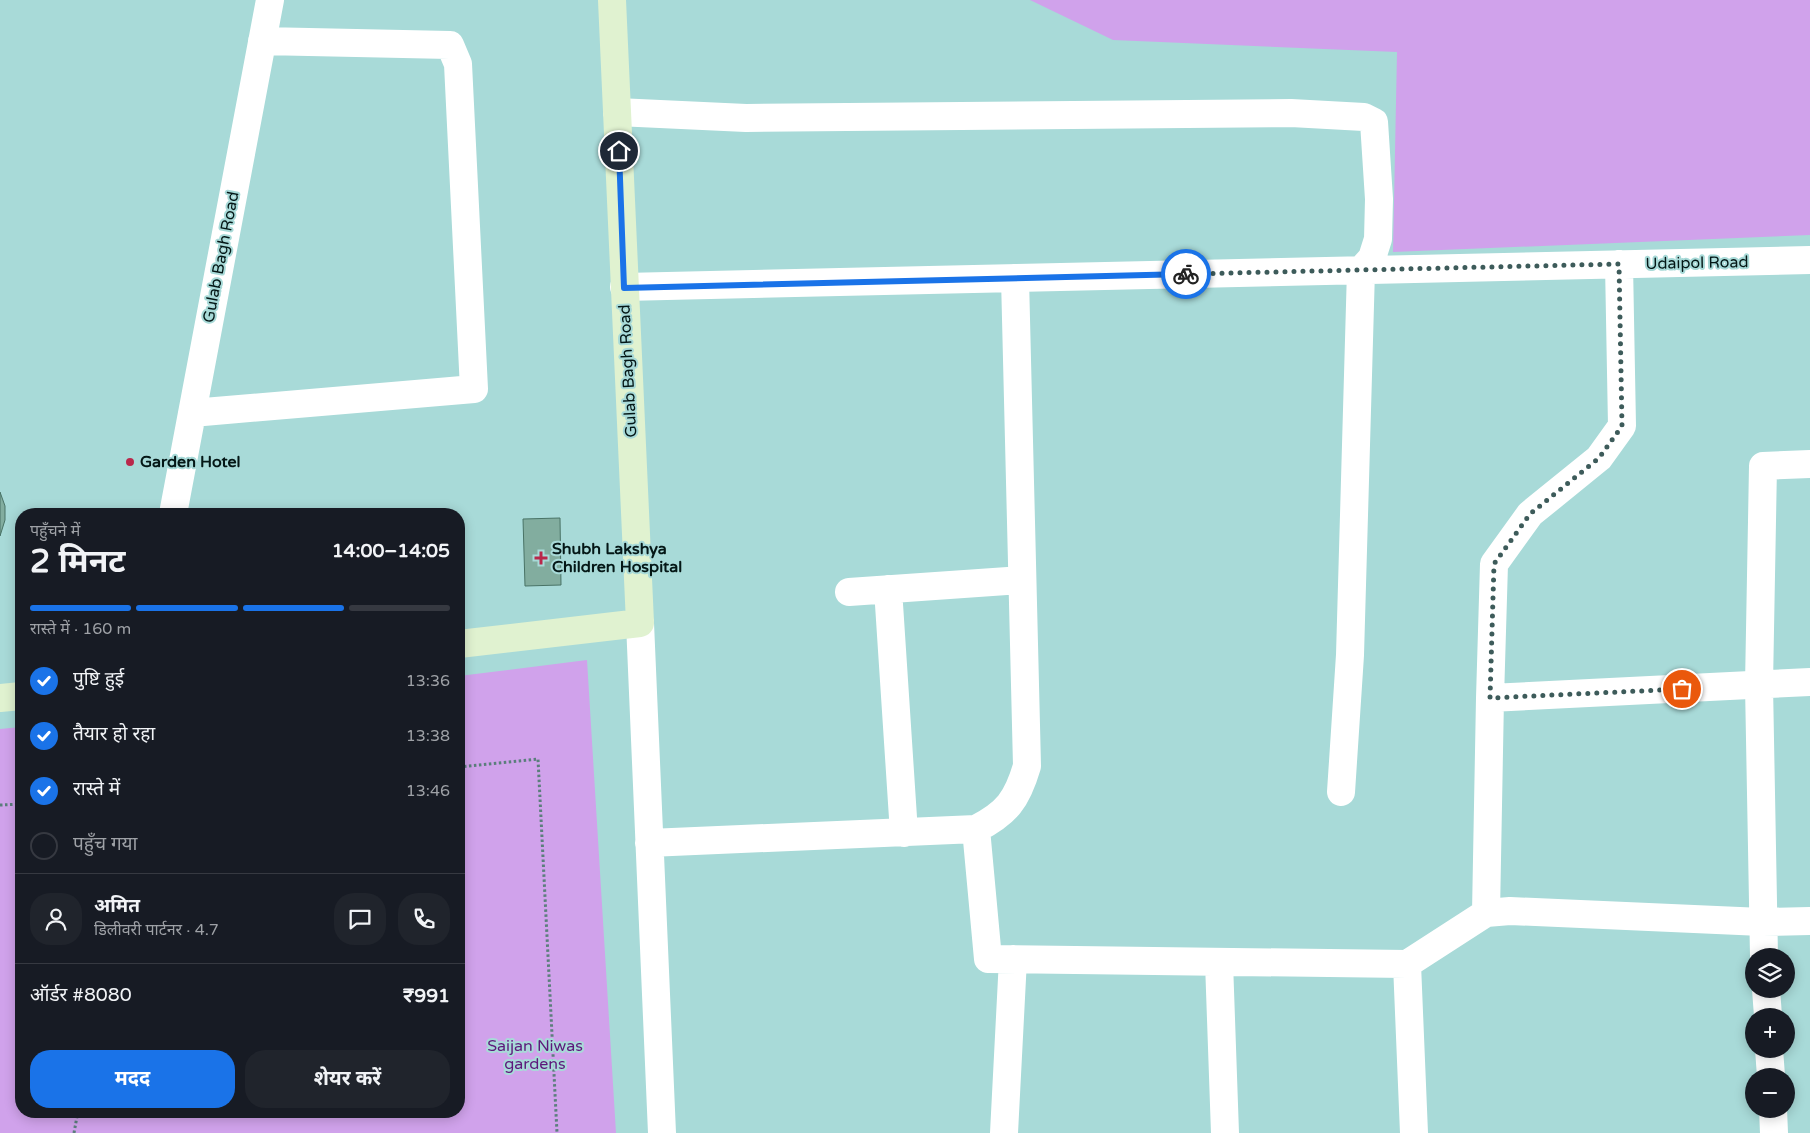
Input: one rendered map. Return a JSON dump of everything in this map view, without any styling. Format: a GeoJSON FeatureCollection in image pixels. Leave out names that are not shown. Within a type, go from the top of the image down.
{"type":"FeatureCollection","features":[{"type":"Feature","properties":{"kind":"main road","name":"Gulab Bagh Road"},"geometry":{"type":"LineString","coordinates":[[612,0],[640,623]]}},
{"type":"Feature","properties":{"kind":"main road"},"geometry":{"type":"LineString","coordinates":[[465,643],[640,623]]}},
{"type":"Feature","properties":{"kind":"main road"},"geometry":{"type":"LineString","coordinates":[[0,698],[15,697]]}},
{"type":"Feature","properties":{"kind":"street","name":"Gulab Bagh Road"},"geometry":{"type":"LineString","coordinates":[[174,508],[270,0]]}},
{"type":"Feature","properties":{"kind":"street"},"geometry":{"type":"LineString","coordinates":[[192,413],[474,389],[458,64],[450,45],[262,41]]}},
{"type":"Feature","properties":{"kind":"street"},"geometry":{"type":"LineString","coordinates":[[617,112],[746,118],[1291,112],[1364,117],[1374,122],[1378,170],[1378,239],[1372,258],[1360,270],[1350,655],[1341,792]]}},
{"type":"Feature","properties":{"kind":"street","name":"Udaipol Road"},"geometry":{"type":"LineString","coordinates":[[624,288],[1810,260]]}},
{"type":"Feature","properties":{"kind":"street"},"geometry":{"type":"LineString","coordinates":[[1486,913],[1494,564],[1530,514],[1599,458],[1622,426],[1619,264]]}},
{"type":"Feature","properties":{"kind":"street"},"geometry":{"type":"LineString","coordinates":[[649,844],[976,829],[998,817],[1014,798],[1021,786],[1027,766],[1015,278]]}},
{"type":"Feature","properties":{"kind":"street"},"geometry":{"type":"LineString","coordinates":[[1764,948],[1759,685],[1763,466],[1810,464]]}},
{"type":"Feature","properties":{"kind":"street"},"geometry":{"type":"LineString","coordinates":[[849,592],[1021,580]]}},
{"type":"Feature","properties":{"kind":"street"},"geometry":{"type":"LineString","coordinates":[[888,589],[904,833]]}},
{"type":"Feature","properties":{"kind":"street"},"geometry":{"type":"LineString","coordinates":[[640,623],[662,1133]]}},
{"type":"Feature","properties":{"kind":"street"},"geometry":{"type":"LineString","coordinates":[[1490,698],[1810,682]]}},
{"type":"Feature","properties":{"kind":"street"},"geometry":{"type":"LineString","coordinates":[[976,829],[988,959],[1407,964],[1486,913],[1510,911],[1762,922],[1810,921]]}},
{"type":"Feature","properties":{"kind":"street"},"geometry":{"type":"LineString","coordinates":[[1004,1133],[1013,959]]}},
{"type":"Feature","properties":{"kind":"street"},"geometry":{"type":"LineString","coordinates":[[1219,962],[1225,1133]]}},
{"type":"Feature","properties":{"kind":"street"},"geometry":{"type":"LineString","coordinates":[[1407,964],[1414,1133]]}},
{"type":"Feature","properties":{"kind":"street"},"geometry":{"type":"LineString","coordinates":[[1773,1118],[1774,1133]]}},
{"type":"Feature","properties":{"kind":"path"},"geometry":{"type":"LineString","coordinates":[[465,766],[538,760],[557,1133]]}},
{"type":"Feature","properties":{"kind":"path"},"geometry":{"type":"LineString","coordinates":[[0,805],[15,804]]}},
{"type":"Feature","properties":{"kind":"path"},"geometry":{"type":"LineString","coordinates":[[74,1133],[77,1118]]}},
{"type":"Feature","properties":{"kind":"green space"},"geometry":{"type":"Polygon","coordinates":[[[1030,0],[1810,0],[1810,235],[1393,252],[1397,52],[1113,40],[1030,0]]]}},
{"type":"Feature","properties":{"kind":"green space","name":"Saijan Niwas gardens"},"geometry":{"type":"Polygon","coordinates":[[[587,660],[616,1133],[0,1133],[0,729],[15,728],[15,1118],[465,1118],[465,675],[587,660]]]}},
{"type":"Feature","properties":{"kind":"building"},"geometry":{"type":"Polygon","coordinates":[[[0,492],[5,506],[5,520],[0,536],[0,492]]]}},
{"type":"Feature","properties":{"kind":"building"},"geometry":{"type":"Polygon","coordinates":[[[560,518],[561,585],[525,586],[523,519],[560,518]]]}},
{"type":"Feature","properties":{"kind":"way so far"},"geometry":{"type":"LineString","coordinates":[[1186,274],[1619,264],[1622,426],[1599,458],[1530,514],[1494,564],[1490,698],[1682,689]]}},
{"type":"Feature","properties":{"kind":"place","name":"Garden Hotel"},"geometry":{"type":"Point","coordinates":[130,462]}},
{"type":"Feature","properties":{"kind":"place","name":"Shubh Lakshya Children Hospital"},"geometry":{"type":"Point","coordinates":[541,558]}},
{"type":"Feature","properties":{"kind":"route"},"geometry":{"type":"LineString","coordinates":[[619,151],[624,288],[1186,274]]}}]}
